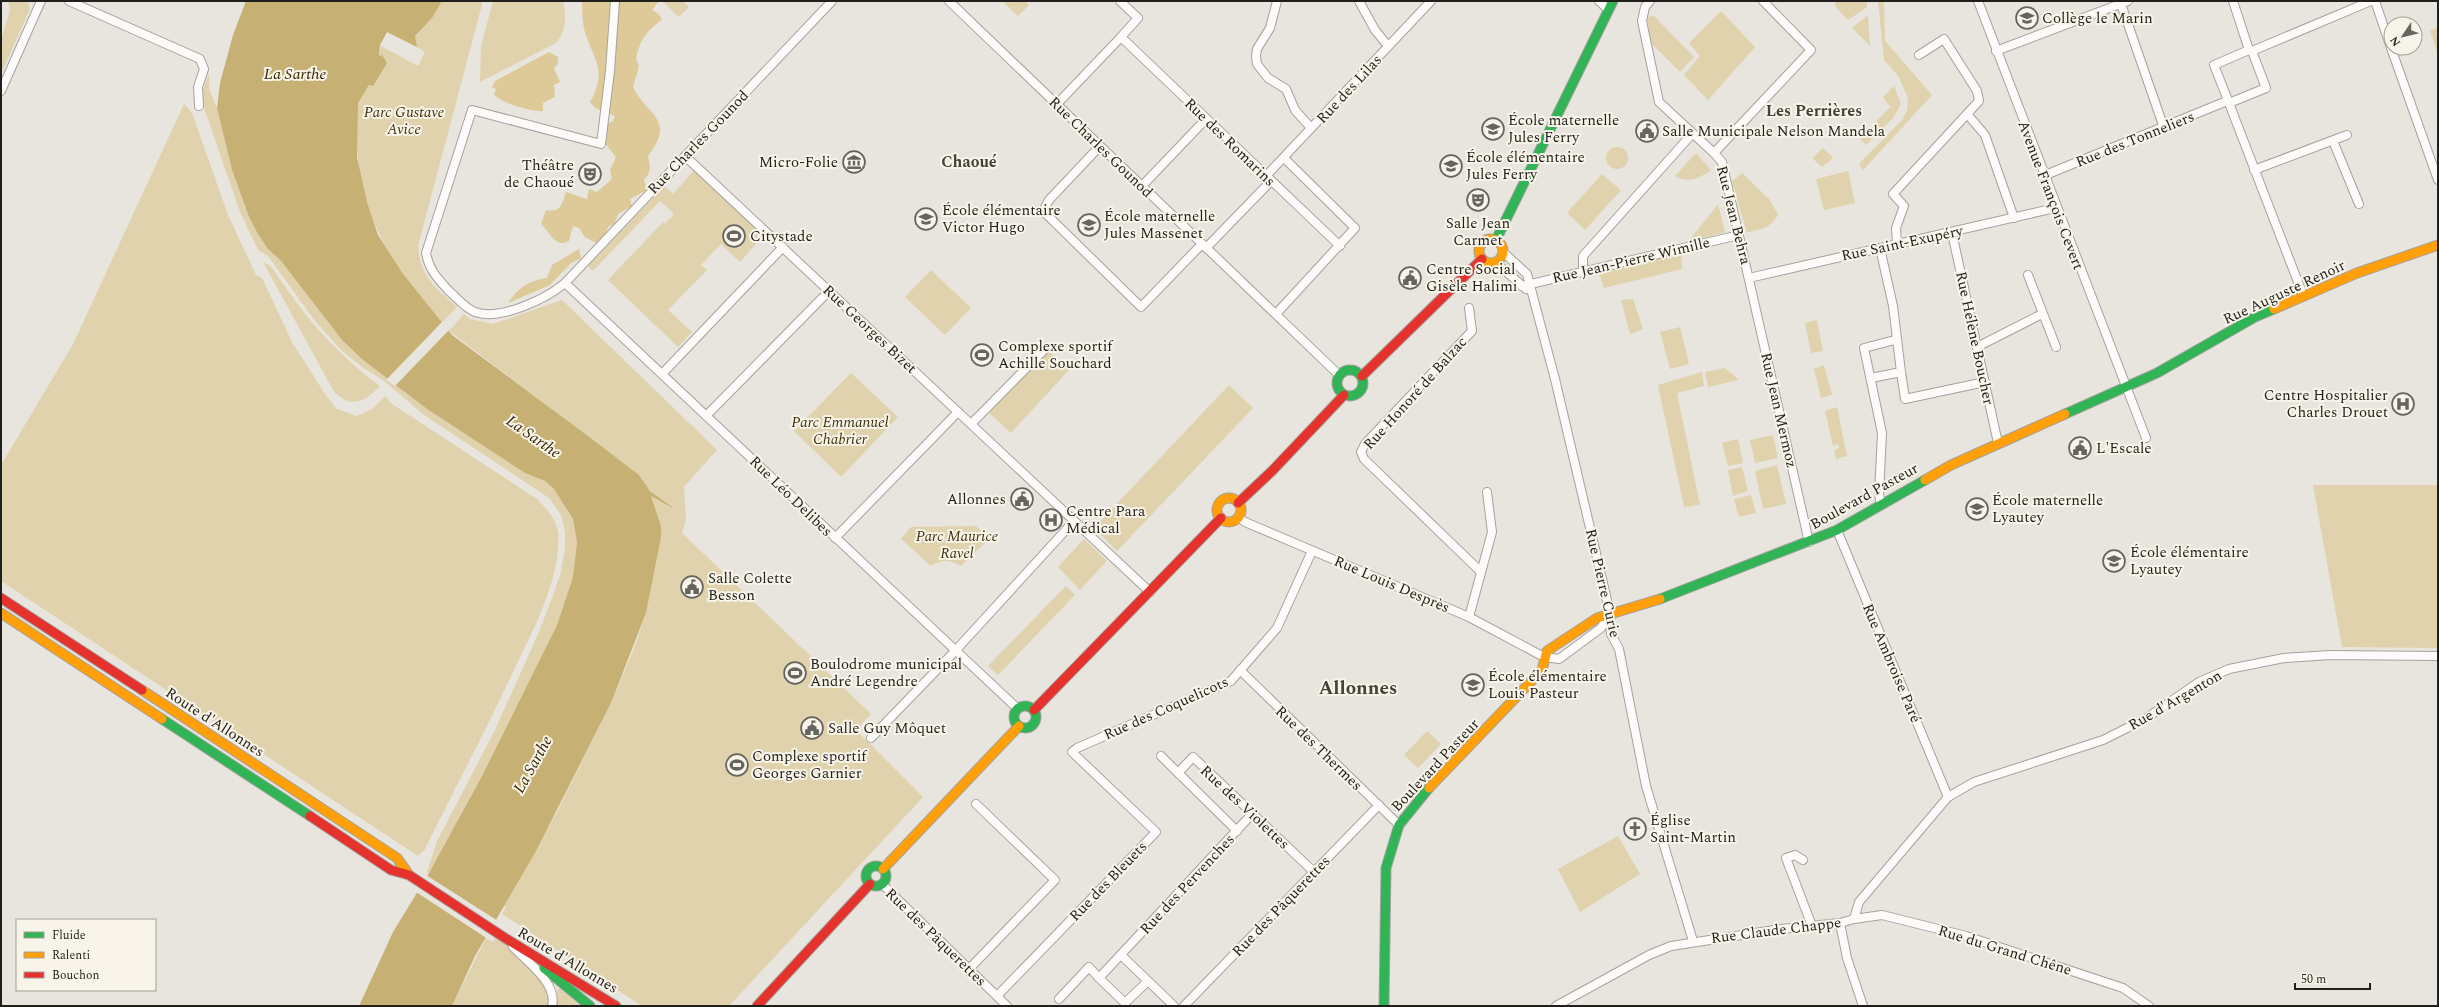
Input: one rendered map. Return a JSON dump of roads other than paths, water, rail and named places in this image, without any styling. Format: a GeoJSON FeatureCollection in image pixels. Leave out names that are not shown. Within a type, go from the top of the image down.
{"type":"FeatureCollection","features":[{"type":"Feature","properties":{"kind":"street"},"geometry":{"type":"LineString","coordinates":[[1,91],[41,1]]}},
{"type":"Feature","properties":{"kind":"street"},"geometry":{"type":"LineString","coordinates":[[69,1],[200,59],[204,69],[198,87],[199,106]]}},
{"type":"Feature","properties":{"kind":"street","name":"Rue Charles Gounod"},"geometry":{"type":"LineString","coordinates":[[615,1],[610,70],[601,144],[472,110],[426,253],[431,270],[463,304],[474,312],[491,315],[501,314],[524,306],[565,283],[832,1]]}},
{"type":"Feature","properties":{"kind":"street","name":"Rue Charles Gounod"},"geometry":{"type":"LineString","coordinates":[[950,1],[1339,375]]}},
{"type":"Feature","properties":{"kind":"street"},"geometry":{"type":"LineString","coordinates":[[1057,104],[1138,18],[1120,1]]}},
{"type":"Feature","properties":{"kind":"street"},"geometry":{"type":"LineString","coordinates":[[1277,1],[1270,28],[1257,49],[1256,56],[1258,64],[1268,78],[1286,89],[1295,110],[1311,128]]}},
{"type":"Feature","properties":{"kind":"street"},"geometry":{"type":"LineString","coordinates":[[1359,1],[1375,30],[1388,46]]}},
{"type":"Feature","properties":{"kind":"street","name":"Rue des Lilas"},"geometry":{"type":"LineString","coordinates":[[1100,146],[1049,200],[1043,211],[1141,308],[1204,246],[1268,178],[1311,128],[1431,1]]}},
{"type":"Feature","properties":{"kind":"street"},"geometry":{"type":"LineString","coordinates":[[1599,1],[1609,10]]}},
{"type":"Feature","properties":{"kind":"street"},"geometry":{"type":"LineString","coordinates":[[1496,240],[1613,1]]}},
{"type":"Feature","properties":{"kind":"street"},"geometry":{"type":"LineString","coordinates":[[1650,1],[1645,6],[1642,21],[1659,102],[1714,153]]}},
{"type":"Feature","properties":{"kind":"street","name":"Rue Jean Behra"},"geometry":{"type":"LineString","coordinates":[[1749,278],[1722,162],[1714,153],[1811,50],[1763,1]]}},
{"type":"Feature","properties":{"kind":"street","name":"Avenue François Cevert"},"geometry":{"type":"LineString","coordinates":[[1978,1],[2055,208],[2146,438]]}},
{"type":"Feature","properties":{"kind":"street"},"geometry":{"type":"LineString","coordinates":[[2233,1],[2251,50]]}},
{"type":"Feature","properties":{"kind":"street"},"geometry":{"type":"LineString","coordinates":[[2303,295],[2214,65],[2371,1]]}},
{"type":"Feature","properties":{"kind":"street"},"geometry":{"type":"LineString","coordinates":[[2374,1],[2383,26]]}},
{"type":"Feature","properties":{"kind":"street"},"geometry":{"type":"LineString","coordinates":[[1996,52],[2124,2],[2164,128]]}},
{"type":"Feature","properties":{"kind":"street","name":"Rue des Romarins"},"geometry":{"type":"LineString","coordinates":[[1121,37],[1340,246]]}},
{"type":"Feature","properties":{"kind":"street"},"geometry":{"type":"LineString","coordinates":[[1897,244],[1896,228],[1904,206],[1893,194],[1968,115],[1979,101],[1979,97],[1950,45],[1944,39],[1919,55]]}},
{"type":"Feature","properties":{"kind":"street","name":"Rue des Tonneliers"},"geometry":{"type":"LineString","coordinates":[[2043,176],[2266,88],[2251,50]]}},
{"type":"Feature","properties":{"kind":"street"},"geometry":{"type":"LineString","coordinates":[[2394,56],[2438,180]]}},
{"type":"Feature","properties":{"kind":"street"},"geometry":{"type":"LineString","coordinates":[[1968,115],[1985,135],[2014,218]]}},
{"type":"Feature","properties":{"kind":"street"},"geometry":{"type":"LineString","coordinates":[[1142,186],[1206,119]]}},
{"type":"Feature","properties":{"kind":"street"},"geometry":{"type":"LineString","coordinates":[[1583,272],[1583,256],[1692,134]]}},
{"type":"Feature","properties":{"kind":"street"},"geometry":{"type":"LineString","coordinates":[[2254,170],[2347,135]]}},
{"type":"Feature","properties":{"kind":"street"},"geometry":{"type":"LineString","coordinates":[[2333,141],[2359,204]]}},
{"type":"Feature","properties":{"kind":"street","name":"Rue Georges Bizet"},"geometry":{"type":"LineString","coordinates":[[685,156],[1150,592]]}},
{"type":"Feature","properties":{"kind":"street"},"geometry":{"type":"LineString","coordinates":[[1276,314],[1354,232],[1354,226],[1284,158]]}},
{"type":"Feature","properties":{"kind":"street","name":"Rue Saint-Exupéry"},"geometry":{"type":"LineString","coordinates":[[1749,278],[1952,233],[2055,208]]}},
{"type":"Feature","properties":{"kind":"street","name":"Rue Hélène Boucher"},"geometry":{"type":"LineString","coordinates":[[1952,233],[1998,443]]}},
{"type":"Feature","properties":{"kind":"street","name":"Rue Jean-Pierre Wimille"},"geometry":{"type":"LineString","coordinates":[[1526,285],[1739,235]]}},
{"type":"Feature","properties":{"kind":"street"},"geometry":{"type":"LineString","coordinates":[[1489,239],[1496,240],[1502,246],[1503,252],[1501,258],[1495,262],[1489,263],[1482,259],[1478,252],[1480,245],[1489,239]]}},
{"type":"Feature","properties":{"kind":"street","name":"Rue Auguste Renoir"},"geometry":{"type":"LineString","coordinates":[[2126,388],[2157,373],[2255,316],[2357,273],[2438,245]]}},
{"type":"Feature","properties":{"kind":"street"},"geometry":{"type":"LineString","coordinates":[[662,374],[783,247]]}},
{"type":"Feature","properties":{"kind":"street"},"geometry":{"type":"LineString","coordinates":[[1880,248],[1893,306],[1895,340],[1905,399],[1985,382]]}},
{"type":"Feature","properties":{"kind":"street","name":"Rue Pierre Curie"},"geometry":{"type":"LineString","coordinates":[[1503,252],[1527,274],[1526,285],[1532,294],[1555,379],[1610,614],[1611,634],[1619,649],[1646,786],[1693,941]]}},
{"type":"Feature","properties":{"kind":"street"},"geometry":{"type":"LineString","coordinates":[[1362,376],[1462,276],[1482,259]]}},
{"type":"Feature","properties":{"kind":"street"},"geometry":{"type":"LineString","coordinates":[[1495,262],[1526,285]]}},
{"type":"Feature","properties":{"kind":"street"},"geometry":{"type":"LineString","coordinates":[[2028,276],[2056,346]]}},
{"type":"Feature","properties":{"kind":"street","name":"Rue Jean Mermoz"},"geometry":{"type":"LineString","coordinates":[[1749,278],[1809,542]]}},
{"type":"Feature","properties":{"kind":"street","name":"Rue Léo Delibes"},"geometry":{"type":"LineString","coordinates":[[565,283],[835,538],[1018,708]]}},
{"type":"Feature","properties":{"kind":"street"},"geometry":{"type":"LineString","coordinates":[[706,416],[829,291]]}},
{"type":"Feature","properties":{"kind":"street","name":"Rue Honoré de Balzac"},"geometry":{"type":"LineString","coordinates":[[1468,308],[1472,330],[1365,444],[1361,452],[1364,460],[1481,572]]}},
{"type":"Feature","properties":{"kind":"street"},"geometry":{"type":"LineString","coordinates":[[1977,347],[2042,314]]}},
{"type":"Feature","properties":{"kind":"street"},"geometry":{"type":"LineString","coordinates":[[1881,504],[1879,494],[1882,433],[1864,348],[1895,340]]}},
{"type":"Feature","properties":{"kind":"street"},"geometry":{"type":"LineString","coordinates":[[971,424],[1047,347]]}},
{"type":"Feature","properties":{"kind":"street"},"geometry":{"type":"LineString","coordinates":[[1350,370],[1362,376],[1363,385],[1359,393],[1350,396],[1344,395],[1338,387],[1339,375],[1350,370]]}},
{"type":"Feature","properties":{"kind":"street"},"geometry":{"type":"LineString","coordinates":[[1871,378],[1900,372]]}},
{"type":"Feature","properties":{"kind":"street","name":"Boulevard Pasteur"},"geometry":{"type":"LineString","coordinates":[[1384,1006],[1384,900],[1386,868],[1400,824],[1424,793],[1542,670],[1545,664],[1544,657],[1547,652],[1597,618],[1676,594],[1837,530],[1952,465],[1998,443],[2126,388]]}},
{"type":"Feature","properties":{"kind":"street"},"geometry":{"type":"LineString","coordinates":[[1238,502],[1316,426],[1344,395]]}},
{"type":"Feature","properties":{"kind":"street"},"geometry":{"type":"LineString","coordinates":[[835,538],[958,412]]}},
{"type":"Feature","properties":{"kind":"street"},"geometry":{"type":"LineString","coordinates":[[1469,617],[1492,532],[1487,492]]}},
{"type":"Feature","properties":{"kind":"street"},"geometry":{"type":"LineString","coordinates":[[1230,499],[1238,502],[1240,509],[1238,517],[1229,522],[1220,518],[1217,510],[1221,502],[1230,499]]}},
{"type":"Feature","properties":{"kind":"street","name":"Rue Louis Desprès"},"geometry":{"type":"LineString","coordinates":[[1238,517],[1245,522],[1469,617],[1544,657]]}},
{"type":"Feature","properties":{"kind":"street"},"geometry":{"type":"LineString","coordinates":[[1034,710],[1150,592],[1220,518]]}},
{"type":"Feature","properties":{"kind":"street"},"geometry":{"type":"LineString","coordinates":[[871,738],[956,650],[1074,520]]}},
{"type":"Feature","properties":{"kind":"street","name":"Rue Ambroise Paré"},"geometry":{"type":"LineString","coordinates":[[1837,530],[1948,797]]}},
{"type":"Feature","properties":{"kind":"street","name":"Rue des Coquelicots"},"geometry":{"type":"LineString","coordinates":[[1072,752],[1077,748],[1231,681],[1277,628],[1312,551]]}},
{"type":"Feature","properties":{"kind":"street","name":"Route d'Allonnes"},"geometry":{"type":"LineString","coordinates":[[1,598],[397,858],[409,875]]}},
{"type":"Feature","properties":{"kind":"street","name":"Route d'Allonnes"},"geometry":{"type":"LineString","coordinates":[[1,613],[391,870],[409,875],[501,936],[616,1006]]}},
{"type":"Feature","properties":{"kind":"street","name":"Rue d'Argenton"},"geometry":{"type":"LineString","coordinates":[[1948,797],[1974,782],[2103,740],[2145,719],[2199,682],[2229,668],[2284,658],[2330,655],[2438,656]]}},
{"type":"Feature","properties":{"kind":"street","name":"Rue des Thermes"},"geometry":{"type":"LineString","coordinates":[[1240,670],[1400,824]]}},
{"type":"Feature","properties":{"kind":"street"},"geometry":{"type":"LineString","coordinates":[[1028,706],[1034,710],[1036,718],[1033,725],[1026,728],[1019,726],[1014,717],[1018,708],[1028,706]]}},
{"type":"Feature","properties":{"kind":"street"},"geometry":{"type":"LineString","coordinates":[[883,869],[1019,726]]}},
{"type":"Feature","properties":{"kind":"street","name":"Rue des Bleuets"},"geometry":{"type":"LineString","coordinates":[[996,996],[1156,832],[1072,752]]}},
{"type":"Feature","properties":{"kind":"street","name":"Rue des Violettes"},"geometry":{"type":"LineString","coordinates":[[1160,756],[1237,831]]}},
{"type":"Feature","properties":{"kind":"street","name":"Rue des Violettes"},"geometry":{"type":"LineString","coordinates":[[1178,773],[1193,757],[1314,872]]}},
{"type":"Feature","properties":{"kind":"street","name":"Rue Claude Chappe"},"geometry":{"type":"LineString","coordinates":[[1556,1006],[1649,955],[1671,946],[1693,941],[1854,920],[1859,902],[1948,797]]}},
{"type":"Feature","properties":{"kind":"street"},"geometry":{"type":"LineString","coordinates":[[969,970],[1055,880],[976,804]]}},
{"type":"Feature","properties":{"kind":"street","name":"Rue des Pâquerettes"},"geometry":{"type":"LineString","coordinates":[[1184,1006],[1379,805]]}},
{"type":"Feature","properties":{"kind":"street","name":"Rue des Pervenches"},"geometry":{"type":"LineString","coordinates":[[1099,978],[1252,814]]}},
{"type":"Feature","properties":{"kind":"street"},"geometry":{"type":"LineString","coordinates":[[1803,860],[1795,855],[1786,858],[1812,926]]}},
{"type":"Feature","properties":{"kind":"street"},"geometry":{"type":"LineString","coordinates":[[875,866],[883,869],[886,876],[882,884],[876,886],[870,884],[865,877],[868,869],[875,866]]}},
{"type":"Feature","properties":{"kind":"street"},"geometry":{"type":"LineString","coordinates":[[758,1006],[870,884]]}},
{"type":"Feature","properties":{"kind":"street","name":"Rue des Pâquerettes"},"geometry":{"type":"LineString","coordinates":[[882,884],[1007,1006]]}},
{"type":"Feature","properties":{"kind":"street","name":"Rue du Grand Chêne"},"geometry":{"type":"LineString","coordinates":[[1854,920],[1882,915],[1966,936],[2123,988],[2150,1006]]}},
{"type":"Feature","properties":{"kind":"street"},"geometry":{"type":"LineString","coordinates":[[1840,923],[1847,958],[1863,1006]]}},
{"type":"Feature","properties":{"kind":"street"},"geometry":{"type":"LineString","coordinates":[[501,936],[548,983],[552,992],[552,1006]]}},
{"type":"Feature","properties":{"kind":"street","name":"Route d'Allonnes"},"geometry":{"type":"LineString","coordinates":[[501,936],[590,1006]]}},
{"type":"Feature","properties":{"kind":"street"},"geometry":{"type":"LineString","coordinates":[[1121,954],[1174,1006]]}},
{"type":"Feature","properties":{"kind":"street"},"geometry":{"type":"LineString","coordinates":[[1059,999],[1089,967],[1125,1003],[1148,981]]}},
{"type":"Feature","properties":{"kind":"water","name":"La Sarthe"},"geometry":{"type":"Polygon","coordinates":[[[246,1],[442,1],[432,18],[415,36],[417,47],[387,32],[380,45],[379,56],[382,55],[387,63],[373,86],[369,85],[358,103],[357,157],[367,202],[378,235],[403,274],[452,335],[639,475],[650,491],[672,507],[651,496],[661,526],[661,537],[646,613],[611,703],[536,851],[475,956],[452,1006],[359,1006],[393,932],[429,873],[482,776],[557,625],[573,577],[577,542],[573,519],[554,489],[545,481],[525,473],[427,409],[363,360],[342,340],[281,261],[268,249],[258,234],[249,217],[232,170],[217,108],[220,83],[233,35],[246,1]]]}},
{"type":"Feature","properties":{"kind":"place","name":"Collège le Marin"},"geometry":{"type":"Point","coordinates":[2027,18]}},
{"type":"Feature","properties":{"kind":"place","name":"École maternelle Jules Ferry"},"geometry":{"type":"Point","coordinates":[1493,129]}},
{"type":"Feature","properties":{"kind":"place","name":"Salle Municipale Nelson Mandela"},"geometry":{"type":"Point","coordinates":[1647,131]}},
{"type":"Feature","properties":{"kind":"place","name":"Micro-Folie"},"geometry":{"type":"Point","coordinates":[854,162]}},
{"type":"Feature","properties":{"kind":"place","name":"École élémentaire Jules Ferry"},"geometry":{"type":"Point","coordinates":[1451,166]}},
{"type":"Feature","properties":{"kind":"place","name":"Théâtre de Chaoué"},"geometry":{"type":"Point","coordinates":[590,174]}},
{"type":"Feature","properties":{"kind":"place","name":"Salle Jean Carmet"},"geometry":{"type":"Point","coordinates":[1478,200]}},
{"type":"Feature","properties":{"kind":"place","name":"École élémentaire Victor Hugo"},"geometry":{"type":"Point","coordinates":[926,219]}},
{"type":"Feature","properties":{"kind":"place","name":"École maternelle Jules Massenet"},"geometry":{"type":"Point","coordinates":[1089,225]}},
{"type":"Feature","properties":{"kind":"place","name":"Citystade"},"geometry":{"type":"Point","coordinates":[734,236]}},
{"type":"Feature","properties":{"kind":"place","name":"Centre Social Gisèle Halimi"},"geometry":{"type":"Point","coordinates":[1410,278]}},
{"type":"Feature","properties":{"kind":"place","name":"Complexe sportif Achille Souchard"},"geometry":{"type":"Point","coordinates":[982,355]}},
{"type":"Feature","properties":{"kind":"place","name":"Centre Hospitalier Charles Drouet"},"geometry":{"type":"Point","coordinates":[2403,404]}},
{"type":"Feature","properties":{"kind":"place","name":"L'Escale"},"geometry":{"type":"Point","coordinates":[2080,448]}},
{"type":"Feature","properties":{"kind":"place","name":"Allonnes"},"geometry":{"type":"Point","coordinates":[1022,499]}},
{"type":"Feature","properties":{"kind":"place","name":"École maternelle Lyautey"},"geometry":{"type":"Point","coordinates":[1977,509]}},
{"type":"Feature","properties":{"kind":"place","name":"Centre Para Médical"},"geometry":{"type":"Point","coordinates":[1051,520]}},
{"type":"Feature","properties":{"kind":"place","name":"École élémentaire Lyautey"},"geometry":{"type":"Point","coordinates":[2114,561]}},
{"type":"Feature","properties":{"kind":"place","name":"Salle Colette Besson"},"geometry":{"type":"Point","coordinates":[692,587]}},
{"type":"Feature","properties":{"kind":"place","name":"Boulodrome municipal André Legendre"},"geometry":{"type":"Point","coordinates":[795,673]}},
{"type":"Feature","properties":{"kind":"place","name":"École élémentaire Louis Pasteur"},"geometry":{"type":"Point","coordinates":[1473,685]}},
{"type":"Feature","properties":{"kind":"place","name":"Salle Guy Môquet"},"geometry":{"type":"Point","coordinates":[812,728]}},
{"type":"Feature","properties":{"kind":"place","name":"Complexe sportif Georges Garnier"},"geometry":{"type":"Point","coordinates":[737,765]}},
{"type":"Feature","properties":{"kind":"place","name":"Église Saint-Martin"},"geometry":{"type":"Point","coordinates":[1635,829]}},
{"type":"Feature","properties":{"kind":"district","name":"Les Perrières"},"geometry":{"type":"Point","coordinates":[1814,110]}},
{"type":"Feature","properties":{"kind":"district","name":"Chaoué"},"geometry":{"type":"Point","coordinates":[969,161]}},
{"type":"Feature","properties":{"kind":"district","name":"Allonnes"},"geometry":{"type":"Point","coordinates":[1358,687]}},
{"type":"Feature","properties":{"kind":"park label","name":"Parc Gustave Avice"},"geometry":{"type":"Point","coordinates":[404,120]}},
{"type":"Feature","properties":{"kind":"park label","name":"Parc Emmanuel Chabrier"},"geometry":{"type":"Point","coordinates":[840,430]}},
{"type":"Feature","properties":{"kind":"park label","name":"Parc Maurice Ravel"},"geometry":{"type":"Point","coordinates":[957,544]}}]}
